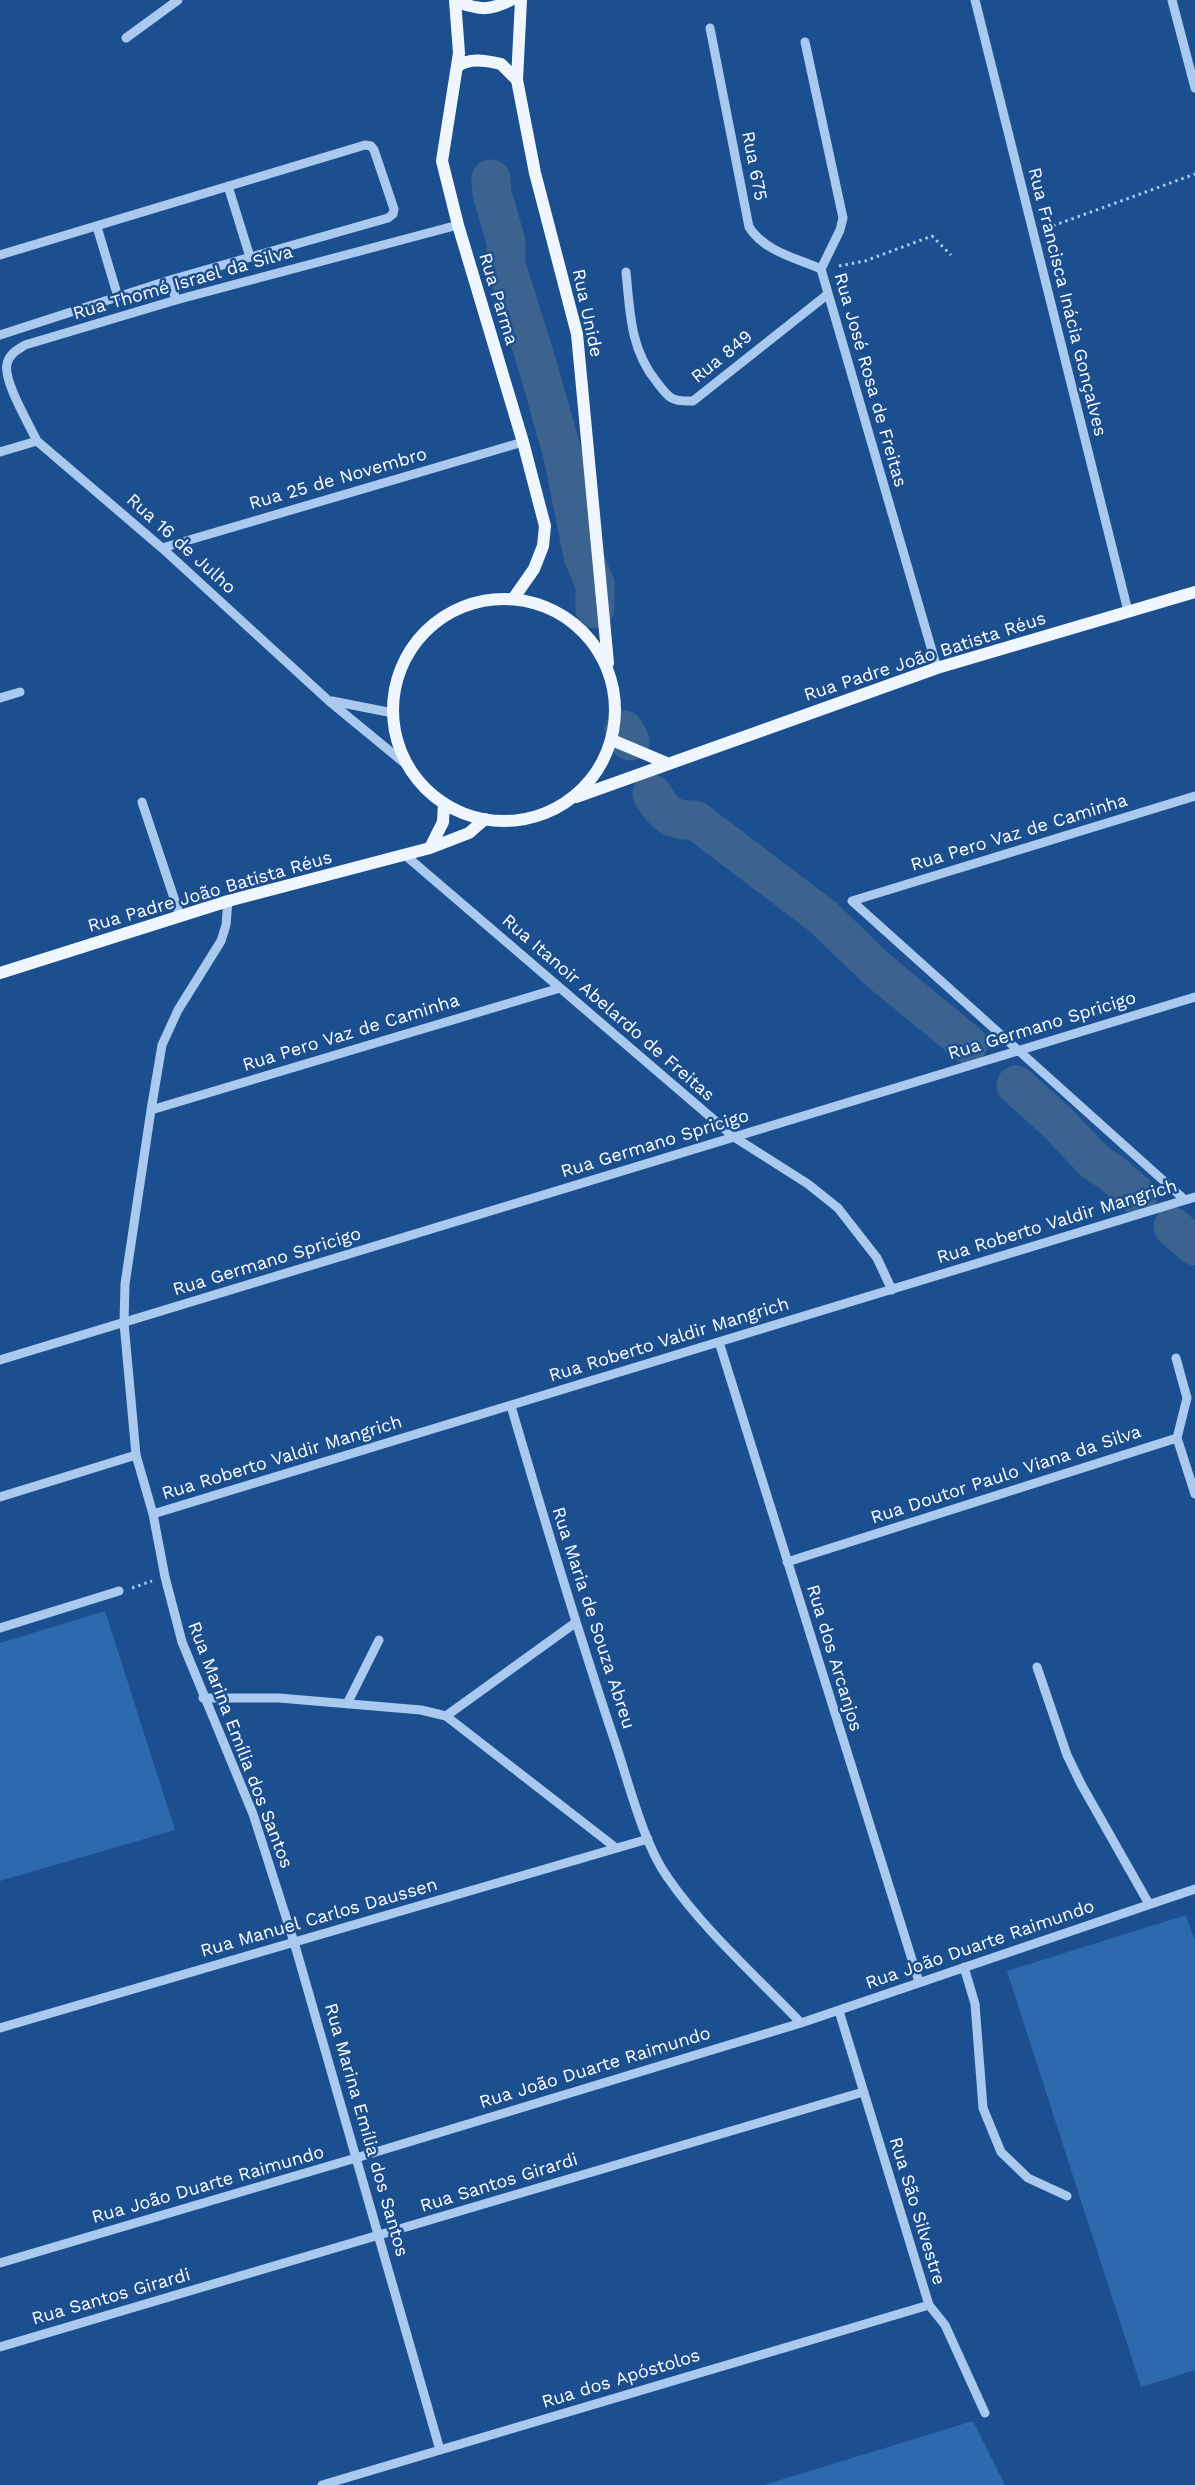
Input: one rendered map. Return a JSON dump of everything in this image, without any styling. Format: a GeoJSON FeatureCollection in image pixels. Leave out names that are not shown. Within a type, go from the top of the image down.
{"type":"FeatureCollection","features":[{"type":"Feature","properties":{"kind":"main road"},"geometry":{"type":"LineString","coordinates":[[456,1],[481,10],[498,7],[511,0]]}},
{"type":"Feature","properties":{"kind":"main road","name":"Rua Unide"},"geometry":{"type":"LineString","coordinates":[[521,0],[517,80],[535,173],[577,334],[609,668],[616,704],[612,740],[596,773],[571,799]]}},
{"type":"Feature","properties":{"kind":"main road","name":"Rua Parma"},"geometry":{"type":"LineString","coordinates":[[456,1],[459,53],[447,117],[442,161],[458,225],[523,442],[544,526],[543,546],[534,569],[513,599]]}},
{"type":"Feature","properties":{"kind":"main road"},"geometry":{"type":"LineString","coordinates":[[457,68],[462,64],[472,61],[501,64],[517,80]]}},
{"type":"Feature","properties":{"kind":"main road","name":"Rua Padre João Batista Réus"},"geometry":{"type":"LineString","coordinates":[[571,799],[937,668],[1195,592]]}},
{"type":"Feature","properties":{"kind":"main road"},"geometry":{"type":"LineString","coordinates":[[571,799],[549,812],[524,819],[505,821],[485,819],[464,813],[444,803],[430,793],[408,766],[398,740],[393,713],[394,694],[406,657],[430,627],[467,605],[489,600],[513,599],[546,607],[570,620],[586,634],[609,668]]}},
{"type":"Feature","properties":{"kind":"main road"},"geometry":{"type":"LineString","coordinates":[[612,740],[670,764]]}},
{"type":"Feature","properties":{"kind":"main road"},"geometry":{"type":"LineString","coordinates":[[430,848],[443,822],[444,803]]}},
{"type":"Feature","properties":{"kind":"main road","name":"Rua Padre João Batista Réus"},"geometry":{"type":"LineString","coordinates":[[0,974],[228,901],[430,848],[469,833],[485,819]]}},
{"type":"Feature","properties":{"kind":"street"},"geometry":{"type":"LineString","coordinates":[[126,38],[178,0]]}},
{"type":"Feature","properties":{"kind":"street","name":"Rua Francisca Inácia Gonçalves"},"geometry":{"type":"LineString","coordinates":[[975,0],[1128,611]]}},
{"type":"Feature","properties":{"kind":"street"},"geometry":{"type":"LineString","coordinates":[[1172,0],[1195,88]]}},
{"type":"Feature","properties":{"kind":"street","name":"Rua 675"},"geometry":{"type":"LineString","coordinates":[[710,28],[749,227],[756,237],[770,247],[821,269]]}},
{"type":"Feature","properties":{"kind":"street","name":"Rua José Rosa de Freitas"},"geometry":{"type":"LineString","coordinates":[[805,42],[843,218],[840,230],[821,269],[937,668]]}},
{"type":"Feature","properties":{"kind":"street"},"geometry":{"type":"LineString","coordinates":[[0,255],[365,145],[371,146],[394,209],[393,214],[388,218],[170,280],[0,335]]}},
{"type":"Feature","properties":{"kind":"street"},"geometry":{"type":"LineString","coordinates":[[228,186],[250,257]]}},
{"type":"Feature","properties":{"kind":"street","name":"Rua Thomé Israel da Silva"},"geometry":{"type":"LineString","coordinates":[[37,441],[8,378],[6,365],[11,354],[25,345],[176,300],[458,225]]}},
{"type":"Feature","properties":{"kind":"street"},"geometry":{"type":"LineString","coordinates":[[97,227],[118,296]]}},
{"type":"Feature","properties":{"kind":"street","name":"Rua 849"},"geometry":{"type":"LineString","coordinates":[[626,272],[632,330],[638,352],[645,368],[668,397],[678,402],[693,401],[828,294]]}},
{"type":"Feature","properties":{"kind":"street"},"geometry":{"type":"LineString","coordinates":[[170,280],[176,300]]}},
{"type":"Feature","properties":{"kind":"street"},"geometry":{"type":"LineString","coordinates":[[0,452],[37,441]]}},
{"type":"Feature","properties":{"kind":"street","name":"Rua 16 de Julho"},"geometry":{"type":"LineString","coordinates":[[37,441],[162,548],[329,701],[408,766]]}},
{"type":"Feature","properties":{"kind":"street","name":"Rua 25 de Novembro"},"geometry":{"type":"LineString","coordinates":[[162,548],[523,442]]}},
{"type":"Feature","properties":{"kind":"street"},"geometry":{"type":"LineString","coordinates":[[0,698],[20,692]]}},
{"type":"Feature","properties":{"kind":"street"},"geometry":{"type":"LineString","coordinates":[[329,701],[393,713]]}},
{"type":"Feature","properties":{"kind":"street","name":"Rua Pero Vaz de Caminha"},"geometry":{"type":"LineString","coordinates":[[1019,1050],[852,900],[1195,796]]}},
{"type":"Feature","properties":{"kind":"street"},"geometry":{"type":"LineString","coordinates":[[142,802],[180,916]]}},
{"type":"Feature","properties":{"kind":"street","name":"Rua Itanoir Abelardo de Freitas"},"geometry":{"type":"LineString","coordinates":[[404,855],[734,1137],[808,1184],[838,1208],[872,1252],[892,1290]]}},
{"type":"Feature","properties":{"kind":"street","name":"Rua Marina Emília dos Santos"},"geometry":{"type":"LineString","coordinates":[[228,901],[226,925],[221,941],[178,1010],[162,1045],[151,1110],[125,1284],[124,1323],[136,1455],[153,1514],[165,1578],[182,1642],[253,1814],[294,1942],[440,2450]]}},
{"type":"Feature","properties":{"kind":"street","name":"Rua Pero Vaz de Caminha"},"geometry":{"type":"LineString","coordinates":[[151,1110],[560,988]]}},
{"type":"Feature","properties":{"kind":"street","name":"Rua Germano Spricigo"},"geometry":{"type":"LineString","coordinates":[[0,1360],[1195,997]]}},
{"type":"Feature","properties":{"kind":"street"},"geometry":{"type":"LineString","coordinates":[[1019,1050],[1185,1200]]}},
{"type":"Feature","properties":{"kind":"street","name":"Rua Roberto Valdir Mangrich"},"geometry":{"type":"LineString","coordinates":[[153,1514],[1195,1197]]}},
{"type":"Feature","properties":{"kind":"street","name":"Rua dos Arcanjos"},"geometry":{"type":"LineString","coordinates":[[719,1342],[919,1982]]}},
{"type":"Feature","properties":{"kind":"street"},"geometry":{"type":"LineString","coordinates":[[1176,1358],[1187,1398],[1178,1438],[1195,1494]]}},
{"type":"Feature","properties":{"kind":"street","name":"Rua Maria de Souza Abreu"},"geometry":{"type":"LineString","coordinates":[[510,1406],[575,1623],[648,1839],[667,1877],[681,1895],[731,1952],[801,2023]]}},
{"type":"Feature","properties":{"kind":"street","name":"Rua Doutor Paulo Viana da Silva"},"geometry":{"type":"LineString","coordinates":[[787,1562],[1178,1438]]}},
{"type":"Feature","properties":{"kind":"street"},"geometry":{"type":"LineString","coordinates":[[0,1497],[136,1455]]}},
{"type":"Feature","properties":{"kind":"street"},"geometry":{"type":"LineString","coordinates":[[0,1628],[119,1591]]}},
{"type":"Feature","properties":{"kind":"street"},"geometry":{"type":"LineString","coordinates":[[446,1716],[575,1623]]}},
{"type":"Feature","properties":{"kind":"street"},"geometry":{"type":"LineString","coordinates":[[347,1704],[380,1640]]}},
{"type":"Feature","properties":{"kind":"street"},"geometry":{"type":"LineString","coordinates":[[1037,1667],[1070,1762],[1148,1904]]}},
{"type":"Feature","properties":{"kind":"street"},"geometry":{"type":"LineString","coordinates":[[204,1698],[241,1697],[347,1704],[421,1710],[446,1716],[616,1848]]}},
{"type":"Feature","properties":{"kind":"street","name":"Rua Manuel Carlos Daussen"},"geometry":{"type":"LineString","coordinates":[[0,2028],[648,1839]]}},
{"type":"Feature","properties":{"kind":"street","name":"Rua João Duarte Raimundo"},"geometry":{"type":"LineString","coordinates":[[0,2263],[356,2158],[801,2023],[1195,1889]]}},
{"type":"Feature","properties":{"kind":"street"},"geometry":{"type":"LineString","coordinates":[[964,1967],[975,2004],[983,2108],[1001,2152],[1028,2178],[1067,2196]]}},
{"type":"Feature","properties":{"kind":"street","name":"Rua São Silvestre"},"geometry":{"type":"LineString","coordinates":[[839,2011],[930,2305],[945,2326],[985,2413]]}},
{"type":"Feature","properties":{"kind":"street","name":"Rua Santos Girardi"},"geometry":{"type":"LineString","coordinates":[[0,2347],[863,2092]]}},
{"type":"Feature","properties":{"kind":"street","name":"Rua dos Apóstolos"},"geometry":{"type":"LineString","coordinates":[[322,2485],[930,2305]]}},
{"type":"Feature","properties":{"kind":"path"},"geometry":{"type":"LineString","coordinates":[[1033,233],[1195,174]]}},
{"type":"Feature","properties":{"kind":"path"},"geometry":{"type":"LineString","coordinates":[[821,269],[865,261],[932,236],[950,255]]}},
{"type":"Feature","properties":{"kind":"path"},"geometry":{"type":"LineString","coordinates":[[119,1591],[165,1578]]}},
{"type":"Feature","properties":{"kind":"shaded area"},"geometry":{"type":"Polygon","coordinates":[[[105,1611],[175,1830],[0,1881],[0,1643],[105,1611]]]}},
{"type":"Feature","properties":{"kind":"shaded area"},"geometry":{"type":"Polygon","coordinates":[[[1186,1915],[1195,1941],[1195,2370],[1141,2387],[1007,1971],[1186,1915]]]}},
{"type":"Feature","properties":{"kind":"shaded area"},"geometry":{"type":"Polygon","coordinates":[[[973,2421],[1005,2485],[764,2485],[973,2421]]]}},
{"type":"Feature","properties":{"kind":"waterway"},"geometry":{"type":"LineString","coordinates":[[491,179],[492,193],[506,242],[506,265],[563,456],[583,556],[595,584],[595,609]]}},
{"type":"Feature","properties":{"kind":"waterway"},"geometry":{"type":"LineString","coordinates":[[624,730],[630,741]]}},
{"type":"Feature","properties":{"kind":"waterway"},"geometry":{"type":"LineString","coordinates":[[652,794],[660,807],[669,815],[680,819],[695,820],[823,917],[879,971],[968,1044]]}},
{"type":"Feature","properties":{"kind":"waterway"},"geometry":{"type":"LineString","coordinates":[[1016,1085],[1057,1122],[1095,1162],[1112,1173],[1138,1196]]}},
{"type":"Feature","properties":{"kind":"waterway"},"geometry":{"type":"LineString","coordinates":[[1173,1227],[1195,1246]]}}]}
